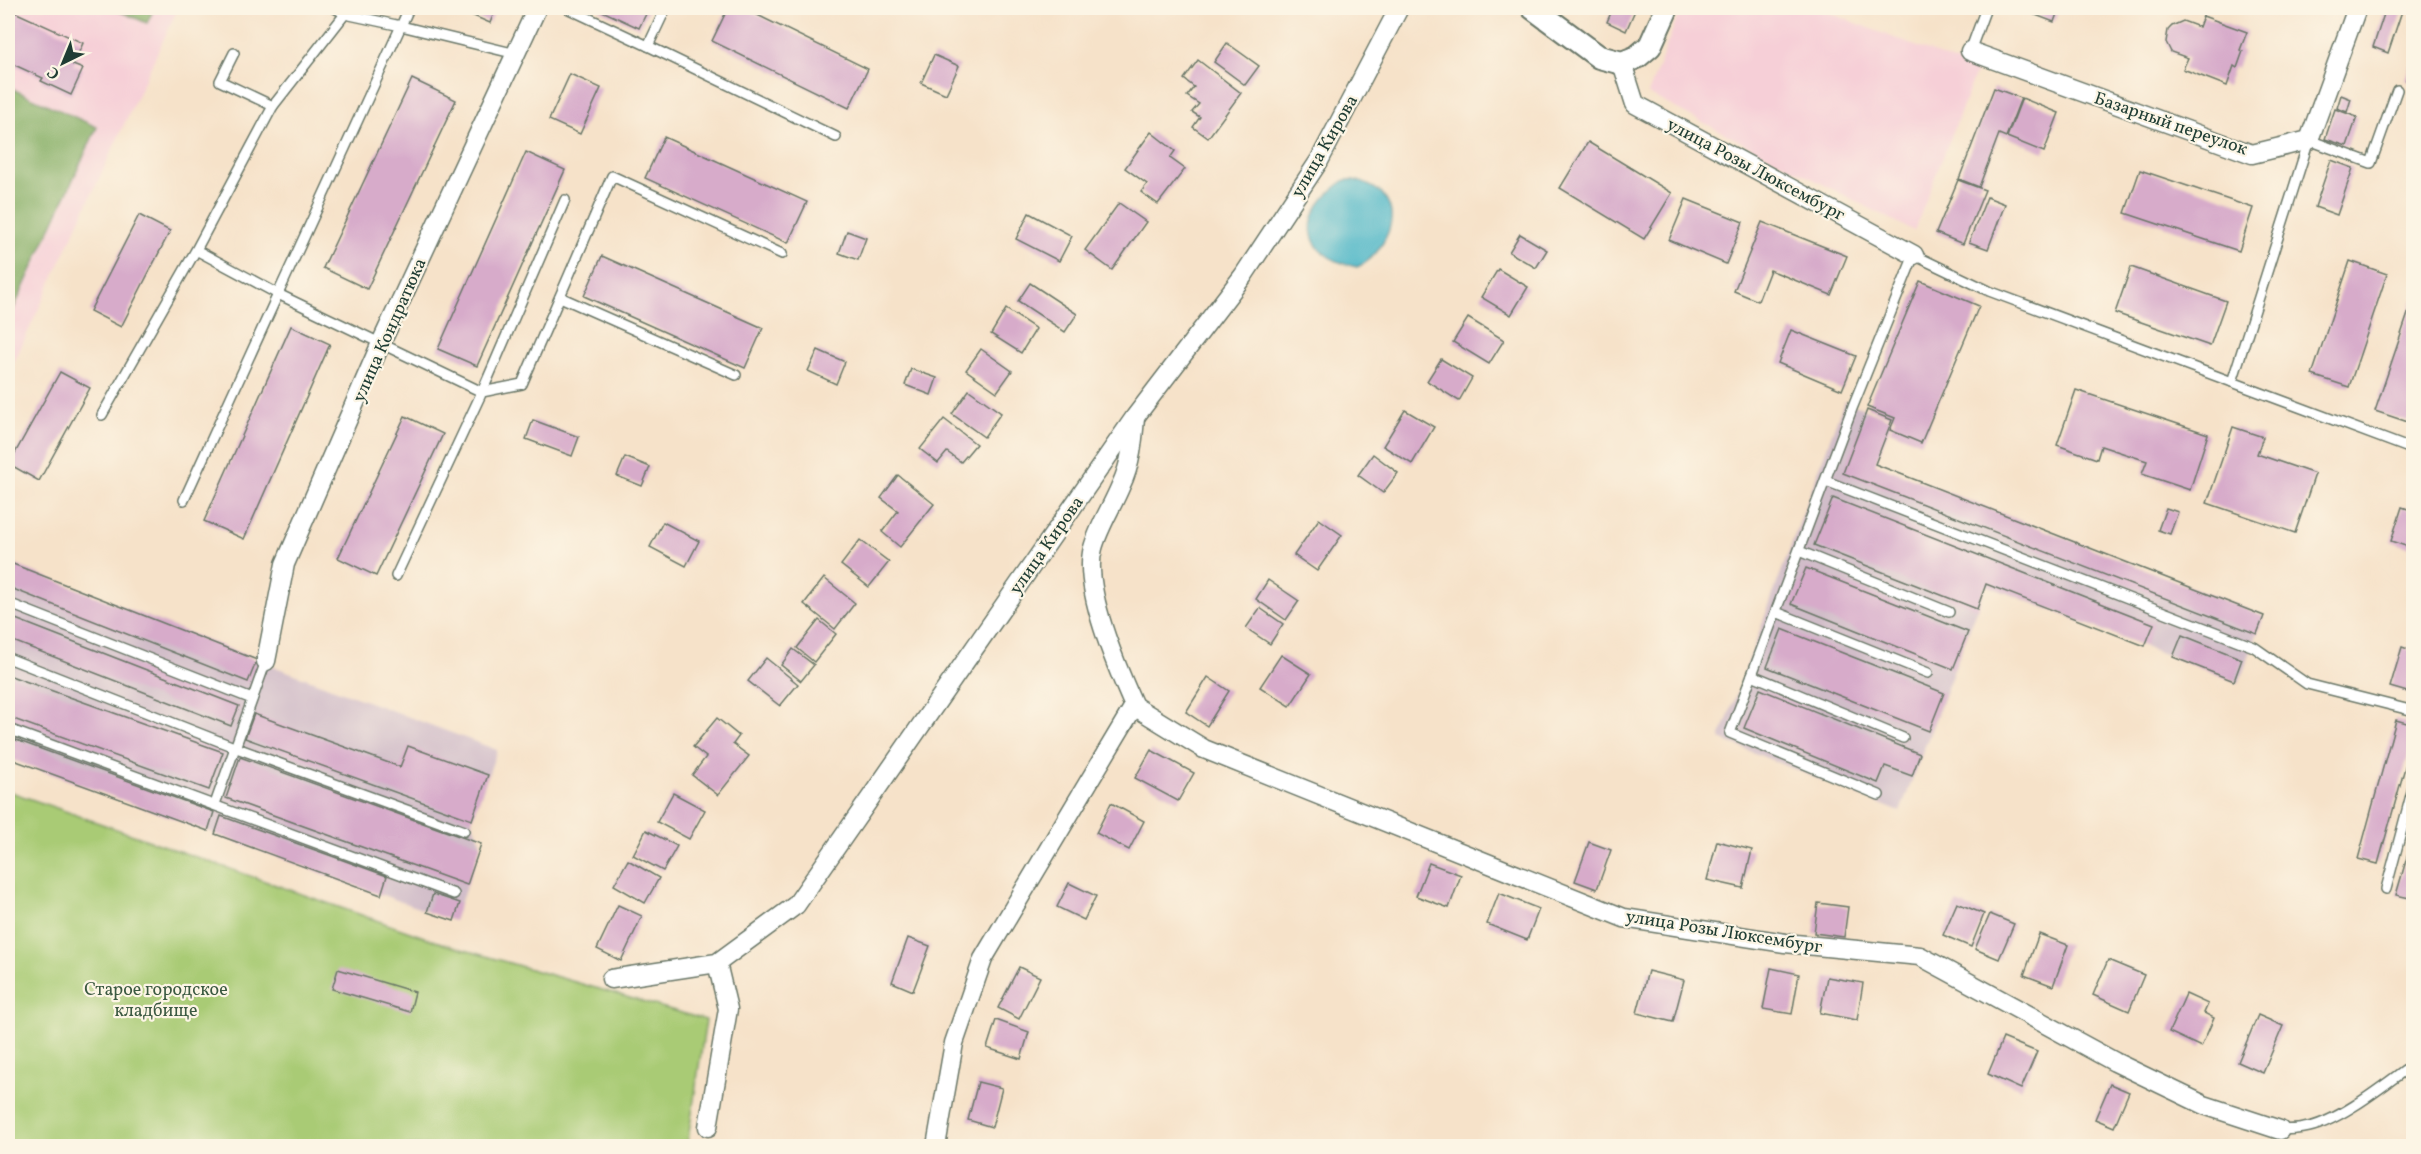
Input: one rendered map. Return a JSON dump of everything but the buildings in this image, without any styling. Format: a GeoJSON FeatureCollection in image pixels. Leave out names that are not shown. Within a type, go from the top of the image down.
{"type":"FeatureCollection","features":[{"type":"Feature","properties":{"kind":"street","name":"улица Кондратюка"},"geometry":{"type":"LineString","coordinates":[[266,661],[285,564],[381,343],[537,8]]}},
{"type":"Feature","properties":{"kind":"street","name":"улица Кирова"},"geometry":{"type":"LineString","coordinates":[[611,979],[717,963],[796,905],[1135,417],[1243,276],[1319,161],[1399,8]]}},
{"type":"Feature","properties":{"kind":"street"},"geometry":{"type":"LineString","coordinates":[[1533,8],[1599,57],[1622,63],[1637,57],[1650,46],[1667,8]]}},
{"type":"Feature","properties":{"kind":"street"},"geometry":{"type":"LineString","coordinates":[[2309,140],[2358,8]]}},
{"type":"Feature","properties":{"kind":"street","name":"Базарный переулок"},"geometry":{"type":"LineString","coordinates":[[1970,51],[2252,154],[2309,140]]}},
{"type":"Feature","properties":{"kind":"street","name":"улица Розы Люксембург"},"geometry":{"type":"LineString","coordinates":[[1622,63],[1635,104],[1914,255]]}},
{"type":"Feature","properties":{"kind":"street"},"geometry":{"type":"LineString","coordinates":[[936,1146],[954,1043],[983,959],[1134,706],[1110,651],[1092,573],[1092,551],[1099,530],[1122,483],[1132,451],[1135,417]]}},
{"type":"Feature","properties":{"kind":"street","name":"улица Розы Люксембург"},"geometry":{"type":"LineString","coordinates":[[1134,706],[1204,749],[1624,918],[1785,943],[1920,956],[2115,1062],[2204,1105],[2280,1130]]}},
{"type":"Feature","properties":{"kind":"street"},"geometry":{"type":"LineString","coordinates":[[708,1127],[728,1009],[717,963]]}},
{"type":"Feature","properties":{"kind":"lane"},"geometry":{"type":"LineString","coordinates":[[335,8],[345,14],[516,54]]}},
{"type":"Feature","properties":{"kind":"lane"},"geometry":{"type":"LineString","coordinates":[[184,500],[409,8]]}},
{"type":"Feature","properties":{"kind":"lane"},"geometry":{"type":"LineString","coordinates":[[567,8],[836,137]]}},
{"type":"Feature","properties":{"kind":"lane"},"geometry":{"type":"LineString","coordinates":[[648,45],[666,8]]}},
{"type":"Feature","properties":{"kind":"lane"},"geometry":{"type":"LineString","coordinates":[[1860,8],[1866,10],[1867,8]]}},
{"type":"Feature","properties":{"kind":"lane"},"geometry":{"type":"LineString","coordinates":[[1970,51],[1986,8]]}},
{"type":"Feature","properties":{"kind":"lane"},"geometry":{"type":"LineString","coordinates":[[102,415],[196,250],[273,106],[345,14]]}},
{"type":"Feature","properties":{"kind":"lane"},"geometry":{"type":"LineString","coordinates":[[234,53],[220,81],[273,106]]}},
{"type":"Feature","properties":{"kind":"lane"},"geometry":{"type":"LineString","coordinates":[[2232,382],[2309,140],[2371,163],[2397,90]]}},
{"type":"Feature","properties":{"kind":"lane"},"geometry":{"type":"LineString","coordinates":[[196,250],[278,294],[482,392],[522,384],[612,176],[782,254]]}},
{"type":"Feature","properties":{"kind":"lane"},"geometry":{"type":"LineString","coordinates":[[396,576],[482,392],[565,200]]}},
{"type":"Feature","properties":{"kind":"lane"},"geometry":{"type":"LineString","coordinates":[[1879,795],[1730,733],[1914,255],[1989,291],[2414,450]]}},
{"type":"Feature","properties":{"kind":"lane"},"geometry":{"type":"LineString","coordinates":[[560,297],[736,375]]}},
{"type":"Feature","properties":{"kind":"lane"},"geometry":{"type":"LineString","coordinates":[[1826,481],[2254,647],[2307,684],[2414,711]]}},
{"type":"Feature","properties":{"kind":"lane"},"geometry":{"type":"LineString","coordinates":[[1799,551],[1949,612]]}},
{"type":"Feature","properties":{"kind":"lane"},"geometry":{"type":"LineString","coordinates":[[8,603],[252,699]]}},
{"type":"Feature","properties":{"kind":"lane"},"geometry":{"type":"LineString","coordinates":[[1776,612],[1928,673]]}},
{"type":"Feature","properties":{"kind":"lane"},"geometry":{"type":"LineString","coordinates":[[8,658],[234,747],[464,831]]}},
{"type":"Feature","properties":{"kind":"lane"},"geometry":{"type":"LineString","coordinates":[[214,804],[266,661]]}},
{"type":"Feature","properties":{"kind":"lane"},"geometry":{"type":"LineString","coordinates":[[1752,675],[1904,738]]}},
{"type":"Feature","properties":{"kind":"lane"},"geometry":{"type":"LineString","coordinates":[[8,729],[454,894]]}},
{"type":"Feature","properties":{"kind":"lane"},"geometry":{"type":"LineString","coordinates":[[2386,889],[2414,784]]}},
{"type":"Feature","properties":{"kind":"lane"},"geometry":{"type":"LineString","coordinates":[[2280,1130],[2306,1128],[2335,1116],[2414,1063]]}},
{"type":"Feature","properties":{"kind":"shaded area"},"geometry":{"type":"Polygon","coordinates":[[[8,8],[178,8],[8,375],[8,8]]]}},
{"type":"Feature","properties":{"kind":"shaded area"},"geometry":{"type":"Polygon","coordinates":[[[1681,8],[1817,8],[1977,70],[1914,231],[1648,94],[1681,8]]]}},
{"type":"Feature","properties":{"kind":"shaded area"},"geometry":{"type":"Polygon","coordinates":[[[1844,401],[1892,420],[1875,464],[2264,616],[2239,683],[1986,585],[1900,812],[1720,739],[1844,401]]]}},
{"type":"Feature","properties":{"kind":"shaded area"},"geometry":{"type":"Polygon","coordinates":[[[8,562],[257,660],[497,750],[472,820],[481,844],[454,921],[8,758],[8,562]]]}},
{"type":"Feature","properties":{"kind":"green space"},"geometry":{"type":"Polygon","coordinates":[[[112,8],[154,8],[147,23],[112,8]]]}},
{"type":"Feature","properties":{"kind":"green space"},"geometry":{"type":"Polygon","coordinates":[[[8,87],[97,127],[8,321],[8,87]]]}},
{"type":"Feature","properties":{"kind":"green space","name":"Старое городское кладбище"},"geometry":{"type":"Polygon","coordinates":[[[8,791],[444,944],[706,1020],[687,1146],[8,1146],[8,791]]]}},
{"type":"Feature","properties":{"kind":"water"},"geometry":{"type":"Polygon","coordinates":[[[1345,180],[1360,181],[1375,189],[1382,194],[1390,208],[1390,225],[1383,243],[1371,258],[1357,267],[1337,261],[1323,253],[1311,231],[1313,218],[1319,205],[1345,180]]]}}]}
